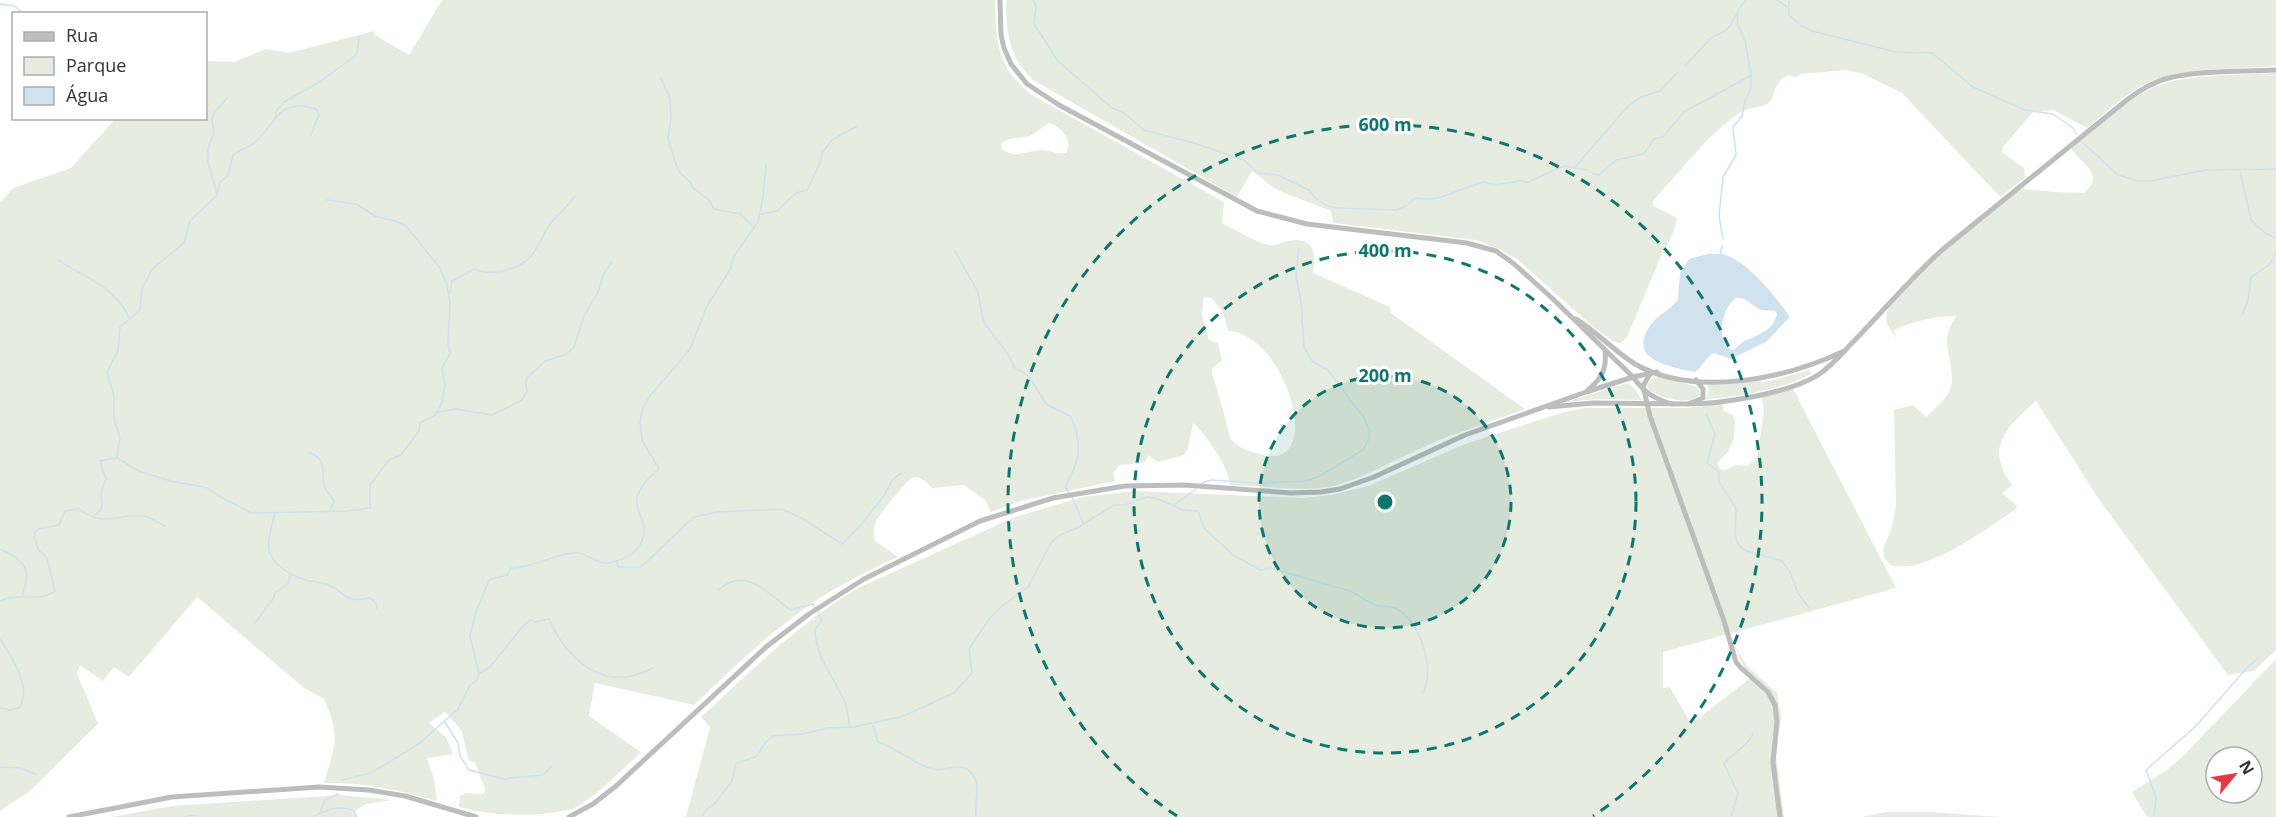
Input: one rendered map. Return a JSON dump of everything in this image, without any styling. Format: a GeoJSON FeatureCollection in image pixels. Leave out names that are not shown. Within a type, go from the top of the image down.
{"type":"FeatureCollection","features":[{"type":"Feature","properties":{"kind":"main road"},"geometry":{"type":"LineString","coordinates":[[1000,0],[1004,48],[1016,71],[1034,89],[1086,121],[1242,205],[1273,217],[1329,228],[1467,243],[1487,248],[1513,263],[1633,377],[1644,392],[1653,424],[1721,610],[1736,662],[1768,692],[1775,705],[1777,722],[1773,762],[1780,817]]}},
{"type":"Feature","properties":{"kind":"main road"},"geometry":{"type":"LineString","coordinates":[[1538,409],[1587,403],[1706,404],[1791,386],[1812,378],[1828,368],[1942,250],[2128,99],[2157,82],[2174,77],[2276,69]]}},
{"type":"Feature","properties":{"kind":"main road"},"geometry":{"type":"LineString","coordinates":[[1572,317],[1636,364],[1654,373],[1696,380],[1747,380],[1808,367],[1843,352]]}},
{"type":"Feature","properties":{"kind":"main road"},"geometry":{"type":"LineString","coordinates":[[1586,392],[1598,382],[1604,372],[1605,351]]}},
{"type":"Feature","properties":{"kind":"main road"},"geometry":{"type":"LineString","coordinates":[[1808,367],[1813,371],[1812,378]]}},
{"type":"Feature","properties":{"kind":"main road"},"geometry":{"type":"LineString","coordinates":[[569,817],[593,804],[615,786],[766,647],[809,614],[864,579],[980,522],[1053,498],[1125,486],[1185,485],[1292,493],[1340,489],[1374,477],[1442,444],[1586,392],[1654,373]]}},
{"type":"Feature","properties":{"kind":"main road"},"geometry":{"type":"LineString","coordinates":[[1644,392],[1644,383],[1654,373]]}},
{"type":"Feature","properties":{"kind":"main road"},"geometry":{"type":"LineString","coordinates":[[1688,404],[1699,401],[1703,395],[1703,389],[1696,380]]}},
{"type":"Feature","properties":{"kind":"main road"},"geometry":{"type":"LineString","coordinates":[[1644,392],[1672,404]]}},
{"type":"Feature","properties":{"kind":"main road"},"geometry":{"type":"LineString","coordinates":[[69,817],[172,797],[319,788],[369,790],[405,796],[476,817]]}},
{"type":"Feature","properties":{"kind":"green space"},"geometry":{"type":"Polygon","coordinates":[[[442,0],[995,0],[1000,52],[1011,74],[1032,95],[1224,202],[1222,223],[1266,244],[1274,245],[1297,240],[1309,244],[1314,253],[1313,273],[1390,307],[1391,313],[1525,409],[1439,440],[1356,479],[1330,487],[1303,489],[1229,485],[1226,471],[1216,452],[1193,423],[1188,449],[1184,455],[1158,462],[1148,455],[1146,461],[1142,463],[1120,465],[1113,473],[1115,481],[1021,501],[991,512],[985,500],[964,485],[932,488],[920,479],[912,478],[887,506],[874,527],[875,541],[898,557],[833,590],[795,615],[694,705],[595,683],[589,716],[641,752],[591,797],[573,809],[560,812],[531,815],[501,814],[459,807],[460,796],[466,793],[484,794],[485,789],[475,763],[468,760],[462,731],[445,712],[429,723],[446,737],[453,754],[427,758],[434,779],[437,801],[381,788],[324,783],[333,750],[334,732],[324,699],[304,688],[197,597],[129,677],[114,667],[103,681],[80,665],[77,673],[98,724],[29,792],[0,811],[0,203],[13,188],[71,168],[114,120],[207,120],[207,61],[234,62],[266,49],[289,53],[374,31],[375,35],[409,55],[442,0]],[[1049,123],[1030,136],[1009,139],[1001,144],[1002,149],[1011,154],[1041,150],[1066,153],[1067,138],[1058,127],[1049,123]],[[1204,297],[1202,315],[1209,340],[1218,343],[1222,360],[1212,369],[1212,373],[1231,439],[1240,447],[1252,452],[1280,455],[1292,444],[1295,425],[1291,401],[1282,377],[1267,354],[1249,338],[1228,331],[1223,312],[1211,298],[1204,297]]]}},
{"type":"Feature","properties":{"kind":"green space"},"geometry":{"type":"Polygon","coordinates":[[[1006,0],[2276,0],[2276,66],[2192,71],[2160,78],[2131,92],[2087,128],[2053,110],[2033,112],[2003,147],[2002,152],[2024,168],[2025,178],[2000,197],[1902,93],[1863,74],[1847,70],[1801,74],[1796,77],[1788,75],[1779,82],[1773,97],[1767,104],[1742,111],[1715,133],[1653,201],[1654,206],[1677,218],[1674,231],[1627,337],[1621,343],[1614,342],[1591,325],[1518,260],[1476,240],[1333,223],[1331,211],[1277,190],[1252,171],[1237,197],[1033,80],[1013,53],[1008,33],[1006,0]]]}},
{"type":"Feature","properties":{"kind":"green space"},"geometry":{"type":"Polygon","coordinates":[[[2276,73],[2276,650],[2254,671],[2228,675],[2100,501],[2036,401],[2009,428],[2000,445],[2001,464],[2012,485],[2002,493],[2017,506],[2016,509],[1973,538],[1938,557],[1905,566],[1891,565],[1884,558],[1883,548],[1891,530],[1896,507],[1894,410],[1913,405],[1926,417],[1947,395],[1952,379],[1947,339],[1951,324],[1957,316],[1933,318],[1909,324],[1894,330],[1896,338],[1887,323],[1886,316],[1889,307],[1933,260],[2019,190],[2084,193],[2093,180],[2092,175],[2071,148],[2134,98],[2157,86],[2183,79],[2276,73]]]}},
{"type":"Feature","properties":{"kind":"green space"},"geometry":{"type":"Polygon","coordinates":[[[1810,370],[1811,374],[1775,388],[1731,397],[1706,399],[1709,391],[1707,384],[1770,381],[1810,370]]]}},
{"type":"Feature","properties":{"kind":"green space"},"geometry":{"type":"Polygon","coordinates":[[[1659,377],[1698,387],[1700,395],[1689,400],[1674,400],[1660,396],[1649,390],[1647,385],[1652,378],[1659,377]]]}},
{"type":"Feature","properties":{"kind":"green space"},"geometry":{"type":"Polygon","coordinates":[[[1628,383],[1642,400],[1596,399],[1566,402],[1628,383]]]}},
{"type":"Feature","properties":{"kind":"green space"},"geometry":{"type":"Polygon","coordinates":[[[1793,389],[1896,588],[1663,652],[1663,688],[1670,687],[1691,724],[1752,677],[1744,668],[1734,645],[1747,666],[1777,693],[1781,717],[1776,755],[1784,817],[686,817],[710,727],[701,717],[758,664],[817,615],[860,587],[1015,517],[1083,497],[1135,491],[1304,498],[1331,495],[1368,486],[1465,444],[1564,412],[1586,408],[1689,408],[1723,403],[1723,410],[1733,415],[1735,420],[1734,439],[1728,452],[1717,463],[1720,469],[1726,470],[1736,465],[1747,466],[1757,459],[1764,410],[1761,395],[1793,389]]]}},
{"type":"Feature","properties":{"kind":"green space"},"geometry":{"type":"Polygon","coordinates":[[[2276,659],[2276,817],[2147,817],[2132,792],[2167,770],[2276,659]]]}},
{"type":"Feature","properties":{"kind":"green space"},"geometry":{"type":"Polygon","coordinates":[[[341,795],[392,800],[366,804],[355,811],[357,817],[111,817],[172,806],[341,795]]]}},
{"type":"Feature","properties":{"kind":"green space"},"geometry":{"type":"Polygon","coordinates":[[[1885,812],[1931,812],[2000,817],[1862,817],[1885,812]]]}},
{"type":"Feature","properties":{"kind":"water"},"geometry":{"type":"Polygon","coordinates":[[[1708,254],[1723,254],[1742,264],[1769,290],[1790,317],[1766,342],[1731,359],[1714,353],[1695,372],[1675,368],[1655,360],[1648,355],[1644,347],[1644,338],[1653,322],[1678,300],[1680,273],[1689,259],[1708,254]],[[1736,298],[1731,303],[1722,325],[1723,340],[1733,350],[1769,328],[1777,314],[1775,311],[1761,310],[1742,298],[1736,298]]]}},
{"type":"Feature","properties":{"kind":"waterway"},"geometry":{"type":"LineString","coordinates":[[1033,0],[1036,6],[1034,24],[1058,61],[1112,108],[1124,113],[1144,130],[1194,143],[1244,160],[1258,173],[1278,175],[1309,190],[1315,198],[1327,206],[1397,210],[1415,198],[1441,197],[1483,182],[1495,185],[1528,182],[1564,166],[1588,170]]}},
{"type":"Feature","properties":{"kind":"waterway"},"geometry":{"type":"LineString","coordinates":[[1739,9],[1746,0]]}},
{"type":"Feature","properties":{"kind":"waterway"},"geometry":{"type":"LineString","coordinates":[[1777,0],[1787,7]]}},
{"type":"Feature","properties":{"kind":"waterway"},"geometry":{"type":"LineString","coordinates":[[1789,0],[1789,15],[1812,31],[1896,52],[1932,53],[1973,87],[2025,110],[2053,114],[2073,128],[2076,134]]}},
{"type":"Feature","properties":{"kind":"waterway"},"geometry":{"type":"LineString","coordinates":[[0,4],[14,6],[22,12]]}},
{"type":"Feature","properties":{"kind":"waterway"},"geometry":{"type":"LineString","coordinates":[[1723,239],[1719,216],[1723,177],[1736,155],[1733,127],[1742,116],[1745,101],[1751,89],[1745,41],[1737,23],[1738,10]]}},
{"type":"Feature","properties":{"kind":"waterway"},"geometry":{"type":"LineString","coordinates":[[1685,66],[1711,38],[1730,26],[1737,13]]}},
{"type":"Feature","properties":{"kind":"waterway"},"geometry":{"type":"LineString","coordinates":[[275,118],[277,110],[284,102],[321,81],[355,56],[358,51],[359,37]]}},
{"type":"Feature","properties":{"kind":"waterway"},"geometry":{"type":"LineString","coordinates":[[1575,167],[1628,106],[1641,97],[1660,91],[1678,72]]}},
{"type":"Feature","properties":{"kind":"waterway"},"geometry":{"type":"LineString","coordinates":[[1593,174],[1599,175],[1616,160],[1644,154],[1654,139],[1663,137],[1684,112],[1750,76]]}},
{"type":"Feature","properties":{"kind":"waterway"},"geometry":{"type":"LineString","coordinates":[[661,78],[670,99],[671,118],[668,139],[680,173],[694,189],[708,199],[714,209],[741,214],[753,227]]}},
{"type":"Feature","properties":{"kind":"waterway"},"geometry":{"type":"LineString","coordinates":[[217,194],[208,162],[208,149],[214,133],[212,120],[214,113],[227,98]]}},
{"type":"Feature","properties":{"kind":"waterway"},"geometry":{"type":"LineString","coordinates":[[117,457],[120,438],[114,418],[114,396],[107,372],[118,350],[120,327],[140,310],[142,289],[152,269],[184,243],[190,221],[217,195],[220,182],[228,176],[233,155],[254,143],[279,115],[293,106],[316,109],[319,115],[311,135]]}},
{"type":"Feature","properties":{"kind":"waterway"},"geometry":{"type":"LineString","coordinates":[[761,214],[777,211],[796,193],[807,190],[820,163],[822,153],[832,140],[857,126]]}},
{"type":"Feature","properties":{"kind":"waterway"},"geometry":{"type":"LineString","coordinates":[[2082,142],[2118,175],[2138,181],[2151,181],[2205,170],[2276,169]]}},
{"type":"Feature","properties":{"kind":"waterway"},"geometry":{"type":"LineString","coordinates":[[479,674],[470,636],[476,612],[489,580],[507,575],[511,568],[527,566],[573,553],[582,554],[603,563],[615,562],[633,553],[641,543],[644,529],[636,502],[638,493],[659,469],[642,440],[640,421],[643,408],[650,396],[690,349],[707,306],[730,270],[734,256],[758,222],[766,164]]}},
{"type":"Feature","properties":{"kind":"waterway"},"geometry":{"type":"LineString","coordinates":[[2240,171],[2251,220],[2265,233],[2276,238]]}},
{"type":"Feature","properties":{"kind":"waterway"},"geometry":{"type":"LineString","coordinates":[[450,293],[452,281],[474,269],[489,272],[504,271],[526,261],[536,249],[550,224],[575,196]]}},
{"type":"Feature","properties":{"kind":"waterway"},"geometry":{"type":"LineString","coordinates":[[92,517],[102,507],[101,494],[106,479],[100,461],[117,458],[139,471],[171,481],[208,488],[251,513],[347,511],[370,508],[370,485],[389,460],[401,455],[419,431],[420,423],[435,415],[441,405],[445,385],[442,368],[450,354],[448,344],[450,304],[447,284],[440,268],[406,226],[375,216],[356,204],[327,200]]}},
{"type":"Feature","properties":{"kind":"waterway"},"geometry":{"type":"LineString","coordinates":[[1720,255],[1722,246]]}},
{"type":"Feature","properties":{"kind":"waterway"},"geometry":{"type":"LineString","coordinates":[[1202,483],[1211,480],[1260,483],[1305,481],[1318,477],[1363,450],[1369,439],[1369,429],[1364,418],[1328,370],[1313,362],[1304,347],[1301,302],[1296,276],[1299,248]]}},
{"type":"Feature","properties":{"kind":"waterway"},"geometry":{"type":"LineString","coordinates":[[955,251],[978,292],[985,324],[1008,354],[1014,367],[1029,376],[1046,404],[1072,419],[1078,438],[1078,454],[1074,470],[1065,487],[1069,493]]}},
{"type":"Feature","properties":{"kind":"waterway"},"geometry":{"type":"LineString","coordinates":[[2242,315],[2248,300],[2251,277],[2269,265],[2276,254]]}},
{"type":"Feature","properties":{"kind":"waterway"},"geometry":{"type":"LineString","coordinates":[[58,260],[108,290],[123,307],[129,318]]}},
{"type":"Feature","properties":{"kind":"waterway"},"geometry":{"type":"LineString","coordinates":[[438,412],[456,409],[492,415],[522,400],[527,392],[527,378],[545,361],[565,355],[574,347],[584,316],[611,263]]}},
{"type":"Feature","properties":{"kind":"waterway"},"geometry":{"type":"LineString","coordinates":[[1706,414],[1715,434],[1707,463],[1719,472],[1719,482],[1736,508],[1735,534],[1738,544],[1744,550],[1782,561],[1790,572],[1798,593],[1809,608]]}},
{"type":"Feature","properties":{"kind":"waterway"},"geometry":{"type":"LineString","coordinates":[[309,452],[321,462],[325,487],[334,501],[330,510]]}},
{"type":"Feature","properties":{"kind":"waterway"},"geometry":{"type":"LineString","coordinates":[[617,562],[618,567],[641,567],[694,517],[718,512],[782,509],[803,519],[842,544],[868,516],[892,481],[902,473]]}},
{"type":"Feature","properties":{"kind":"waterway"},"geometry":{"type":"LineString","coordinates":[[1174,505],[1196,489]]}},
{"type":"Feature","properties":{"kind":"waterway"},"geometry":{"type":"LineString","coordinates":[[1072,497],[1083,523]]}},
{"type":"Feature","properties":{"kind":"waterway"},"geometry":{"type":"LineString","coordinates":[[702,817],[732,781],[736,763],[756,757],[765,743],[773,736],[803,734],[828,728],[853,727],[901,717],[954,693],[972,673],[969,649],[989,619],[1002,606],[1028,587],[1051,543],[1060,535],[1077,528],[1114,505],[1125,505],[1147,497],[1156,498],[1183,510],[1198,511],[1204,528],[1233,555],[1260,570],[1270,568],[1350,591],[1378,606],[1397,609],[1413,625],[1424,647],[1427,671],[1423,693]]}},
{"type":"Feature","properties":{"kind":"waterway"},"geometry":{"type":"LineString","coordinates":[[0,601],[14,597],[49,595],[55,591],[47,558],[38,549],[34,534],[38,529],[59,525],[65,511],[79,509],[88,515],[104,519],[143,516],[165,526]]}},
{"type":"Feature","properties":{"kind":"waterway"},"geometry":{"type":"LineString","coordinates":[[275,512],[269,545],[271,555],[278,565],[300,578],[329,585],[350,599],[370,598],[376,603],[377,609]]}},
{"type":"Feature","properties":{"kind":"waterway"},"geometry":{"type":"LineString","coordinates":[[0,549],[16,558],[24,567],[26,579],[22,596]]}},
{"type":"Feature","properties":{"kind":"waterway"},"geometry":{"type":"LineString","coordinates":[[255,623],[275,593],[288,584],[290,575]]}},
{"type":"Feature","properties":{"kind":"waterway"},"geometry":{"type":"LineString","coordinates":[[718,590],[729,583],[739,580],[748,581],[765,590],[791,610],[813,604],[815,608]]}},
{"type":"Feature","properties":{"kind":"waterway"},"geometry":{"type":"LineString","coordinates":[[818,612],[822,621],[815,629],[818,648],[845,703],[850,728]]}},
{"type":"Feature","properties":{"kind":"waterway"},"geometry":{"type":"LineString","coordinates":[[342,780],[371,773],[420,743],[458,709],[470,685],[476,681],[479,674],[490,667],[523,626],[531,620],[535,622],[549,619],[567,649],[590,669],[604,675],[619,677],[636,675],[653,668]]}},
{"type":"Feature","properties":{"kind":"waterway"},"geometry":{"type":"LineString","coordinates":[[0,639],[19,672],[23,691],[23,700],[19,708],[10,710],[0,708]]}},
{"type":"Feature","properties":{"kind":"waterway"},"geometry":{"type":"LineString","coordinates":[[2154,817],[2156,797],[2146,770],[2195,727],[2259,657]]}},
{"type":"Feature","properties":{"kind":"waterway"},"geometry":{"type":"LineString","coordinates":[[445,722],[458,743],[460,756],[469,770],[504,779],[543,775],[552,766]]}},
{"type":"Feature","properties":{"kind":"waterway"},"geometry":{"type":"LineString","coordinates":[[873,725],[878,742],[918,764],[933,769],[959,767],[969,770],[977,784],[976,817]]}},
{"type":"Feature","properties":{"kind":"waterway"},"geometry":{"type":"LineString","coordinates":[[1731,817],[1738,793],[1724,764],[1753,734]]}},
{"type":"Feature","properties":{"kind":"waterway"},"geometry":{"type":"LineString","coordinates":[[0,767],[19,768],[36,774]]}},
{"type":"Feature","properties":{"kind":"waterway"},"geometry":{"type":"LineString","coordinates":[[320,813],[325,800],[338,794]]}},
{"type":"Feature","properties":{"kind":"waterway"},"geometry":{"type":"LineString","coordinates":[[312,817],[337,808],[353,810],[357,817]]}},
{"type":"Feature","properties":{"kind":"waterway"},"geometry":{"type":"LineString","coordinates":[[184,817],[191,815],[197,817]]}}]}
